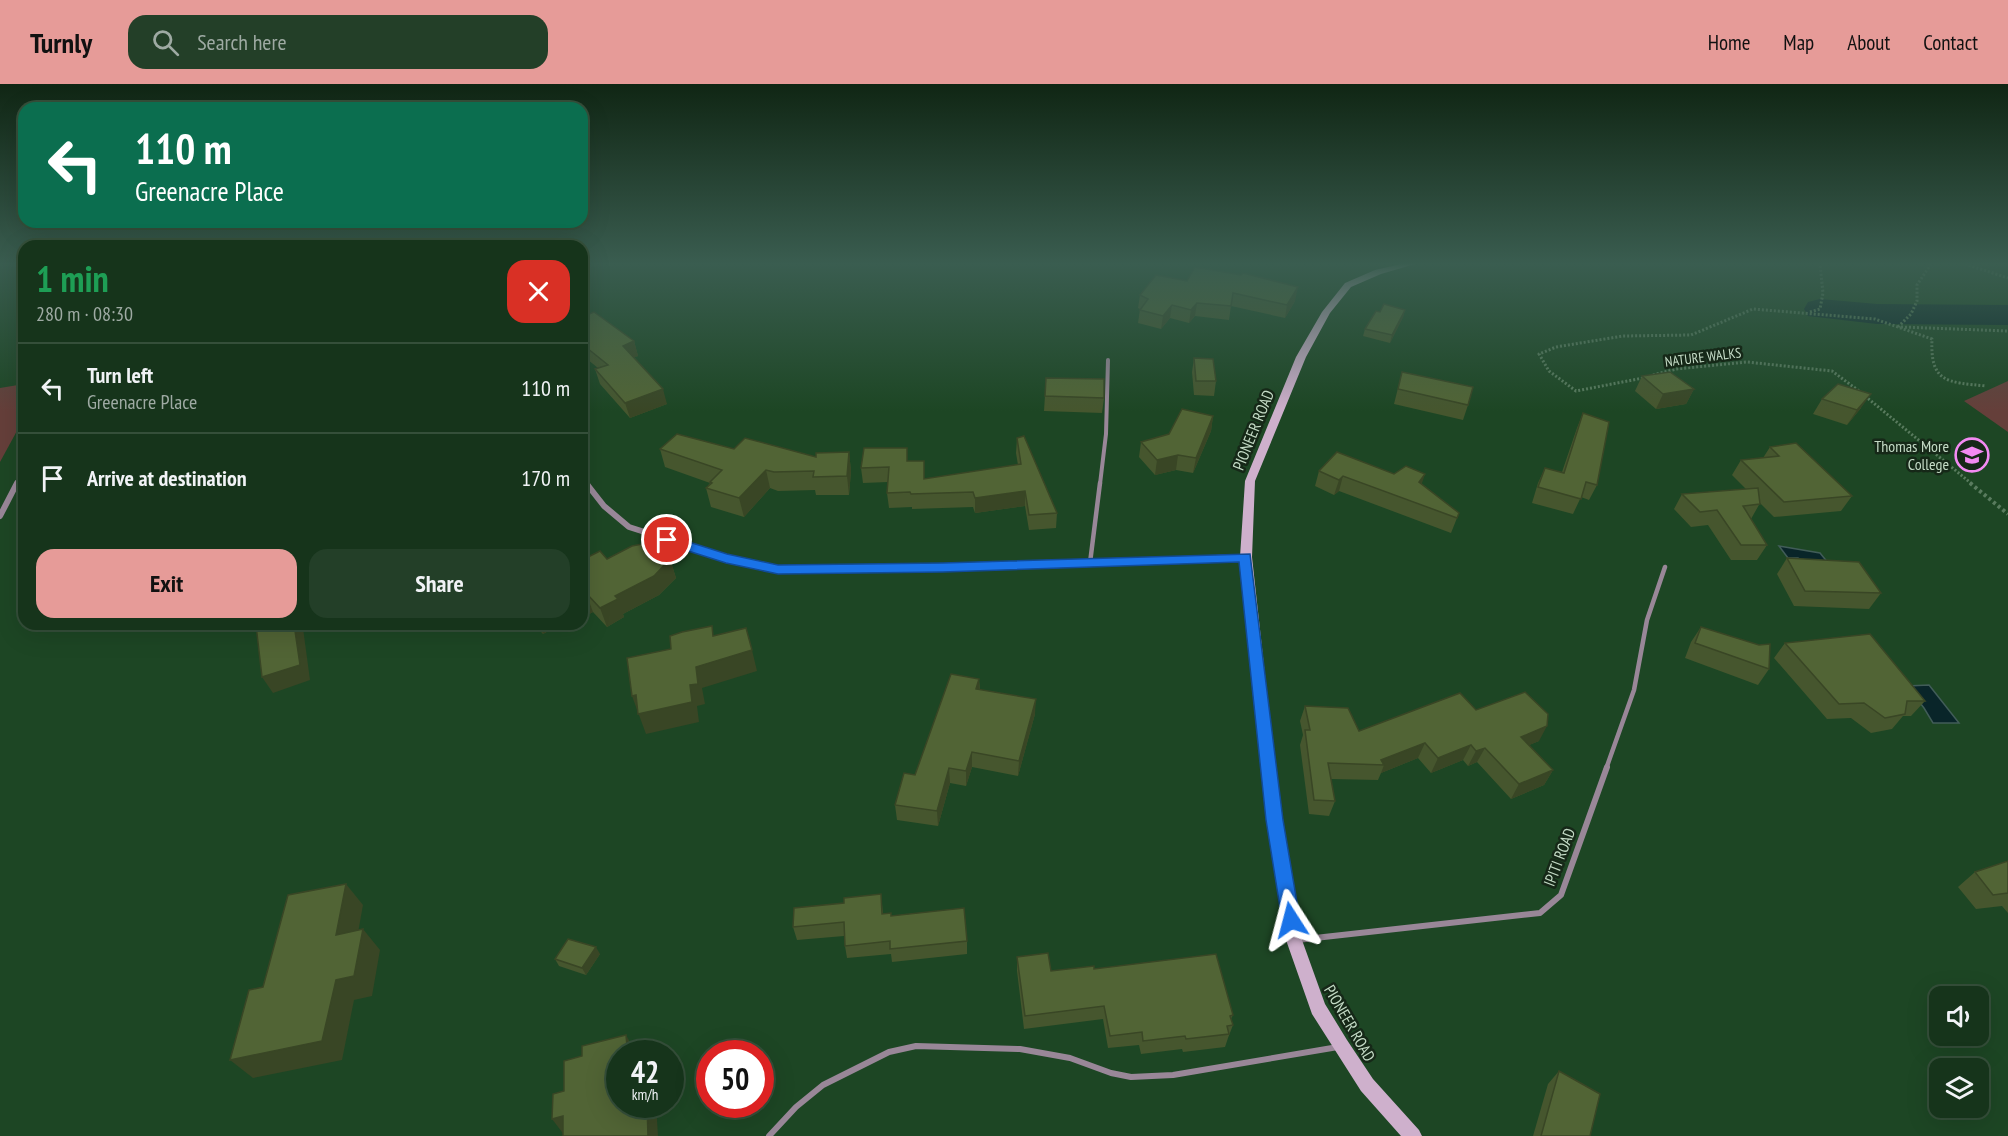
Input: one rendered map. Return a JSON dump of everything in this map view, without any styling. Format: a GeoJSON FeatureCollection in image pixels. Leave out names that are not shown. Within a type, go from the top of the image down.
{"type":"FeatureCollection","features":[{"type":"Feature","properties":{"kind":"main road","name":"PIONEER ROAD"},"geometry":{"type":"LineString","coordinates":[[1325,313],[1301,357],[1250,481],[1245,557],[1274,820],[1294,940],[1318,1008],[1367,1085],[1410,1135]]}},
{"type":"Feature","properties":{"kind":"street"},"geometry":{"type":"LineString","coordinates":[[0,516],[18,482]]}},
{"type":"Feature","properties":{"kind":"street"},"geometry":{"type":"LineString","coordinates":[[588,485],[604,506],[629,527],[726,558],[778,569],[1245,557]]}},
{"type":"Feature","properties":{"kind":"lane"},"geometry":{"type":"LineString","coordinates":[[1090,562],[1106,434],[1108,360]]}},
{"type":"Feature","properties":{"kind":"lane","name":"IPITI ROAD"},"geometry":{"type":"LineString","coordinates":[[1294,940],[1540,913],[1560,896],[1634,690],[1647,620],[1665,567]]}},
{"type":"Feature","properties":{"kind":"lane"},"geometry":{"type":"LineString","coordinates":[[769,1136],[796,1107],[823,1085],[889,1052],[916,1046],[1020,1049],[1070,1058],[1111,1073],[1131,1077],[1173,1075],[1341,1046]]}},
{"type":"Feature","properties":{"kind":"path","name":"NATURE WALKS"},"geometry":{"type":"LineString","coordinates":[[1744,313],[1691,335],[1623,336],[1556,347],[1539,354],[1542,366],[1558,380],[1576,391],[1636,381],[1676,369],[1747,362],[1832,371],[2008,514]]}},
{"type":"Feature","properties":{"kind":"path","name":"NATURE WALKS"},"geometry":{"type":"LineString","coordinates":[[1809,313],[1875,319],[1932,339],[1932,364],[1939,374],[1957,382],[1986,386]]}},
{"type":"Feature","properties":{"kind":"path"},"geometry":{"type":"LineString","coordinates":[[1898,327],[1911,313]]}},
{"type":"Feature","properties":{"kind":"path","name":"NATURE WALKS"},"geometry":{"type":"LineString","coordinates":[[1898,327],[2008,331]]}},
{"type":"Feature","properties":{"kind":"shaded area"},"geometry":{"type":"Polygon","coordinates":[[[2008,381],[2008,432],[1964,401],[2008,381]]]}},
{"type":"Feature","properties":{"kind":"shaded area"},"geometry":{"type":"Polygon","coordinates":[[[18,385],[18,429],[0,462],[0,388],[18,385]]]}},
{"type":"Feature","properties":{"kind":"water"},"geometry":{"type":"Polygon","coordinates":[[[1779,546],[1820,553],[1829,564],[1812,567],[1798,558],[1788,558],[1779,546]]]}},
{"type":"Feature","properties":{"kind":"water"},"geometry":{"type":"Polygon","coordinates":[[[1929,685],[1959,723],[1933,723],[1907,686],[1929,685]]]}},
{"type":"Feature","properties":{"kind":"building"},"geometry":{"type":"Polygon","coordinates":[[[596,313],[634,341],[623,346],[663,389],[625,403],[595,369],[608,365],[588,349],[588,314],[596,313]]]}},
{"type":"Feature","properties":{"kind":"building"},"geometry":{"type":"Polygon","coordinates":[[[1375,313],[1403,313],[1392,335],[1365,329],[1375,313]]]}},
{"type":"Feature","properties":{"kind":"building"},"geometry":{"type":"Polygon","coordinates":[[[1194,358],[1213,359],[1216,381],[1196,381],[1194,358]]]}},
{"type":"Feature","properties":{"kind":"building"},"geometry":{"type":"Polygon","coordinates":[[[1402,372],[1473,387],[1468,405],[1398,389],[1402,372]]]}},
{"type":"Feature","properties":{"kind":"building"},"geometry":{"type":"Polygon","coordinates":[[[1670,372],[1694,389],[1663,394],[1642,376],[1670,372]]]}},
{"type":"Feature","properties":{"kind":"building"},"geometry":{"type":"Polygon","coordinates":[[[1046,378],[1104,379],[1104,398],[1045,396],[1046,378]]]}},
{"type":"Feature","properties":{"kind":"building"},"geometry":{"type":"Polygon","coordinates":[[[1838,384],[1871,394],[1857,410],[1822,399],[1838,384]]]}},
{"type":"Feature","properties":{"kind":"building"},"geometry":{"type":"Polygon","coordinates":[[[1182,409],[1213,416],[1196,458],[1178,455],[1157,460],[1141,442],[1169,434],[1182,409]]]}},
{"type":"Feature","properties":{"kind":"building"},"geometry":{"type":"Polygon","coordinates":[[[1583,413],[1609,422],[1597,485],[1586,482],[1581,499],[1538,487],[1545,468],[1564,473],[1583,413]]]}},
{"type":"Feature","properties":{"kind":"building"},"geometry":{"type":"Polygon","coordinates":[[[677,434],[734,449],[745,438],[816,457],[816,453],[849,452],[847,476],[813,477],[814,471],[774,472],[766,470],[739,498],[706,488],[722,470],[660,449],[677,434]]]}},
{"type":"Feature","properties":{"kind":"building"},"geometry":{"type":"Polygon","coordinates":[[[1024,436],[1057,513],[1029,515],[1025,491],[975,498],[973,492],[887,493],[889,467],[861,468],[864,448],[907,448],[907,461],[924,461],[924,479],[1021,464],[1017,438],[1024,436]]]}},
{"type":"Feature","properties":{"kind":"building"},"geometry":{"type":"Polygon","coordinates":[[[1796,443],[1852,496],[1784,502],[1741,460],[1779,456],[1770,447],[1796,443]]]}},
{"type":"Feature","properties":{"kind":"building"},"geometry":{"type":"Polygon","coordinates":[[[1337,452],[1394,474],[1406,466],[1425,474],[1419,482],[1459,513],[1457,518],[1343,476],[1339,480],[1319,471],[1337,452]]]}},
{"type":"Feature","properties":{"kind":"building"},"geometry":{"type":"Polygon","coordinates":[[[1758,488],[1760,504],[1743,506],[1767,545],[1741,545],[1717,510],[1700,512],[1682,494],[1758,488]]]}},
{"type":"Feature","properties":{"kind":"building"},"geometry":{"type":"Polygon","coordinates":[[[647,543],[653,545],[670,559],[654,576],[615,596],[618,599],[600,608],[588,595],[588,557],[600,551],[607,559],[632,546],[647,543]]]}},
{"type":"Feature","properties":{"kind":"building"},"geometry":{"type":"Polygon","coordinates":[[[1787,558],[1859,562],[1881,593],[1805,591],[1787,558]]]}},
{"type":"Feature","properties":{"kind":"building"},"geometry":{"type":"Polygon","coordinates":[[[712,626],[713,636],[746,628],[752,650],[696,667],[698,684],[690,685],[692,702],[638,714],[636,695],[632,696],[627,658],[671,649],[670,636],[712,626]]]}},
{"type":"Feature","properties":{"kind":"building"},"geometry":{"type":"Polygon","coordinates":[[[1701,627],[1759,645],[1770,644],[1769,669],[1695,643],[1701,627]]]}},
{"type":"Feature","properties":{"kind":"building"},"geometry":{"type":"Polygon","coordinates":[[[257,630],[295,630],[300,665],[262,677],[257,630]]]}},
{"type":"Feature","properties":{"kind":"building"},"geometry":{"type":"Polygon","coordinates":[[[1870,634],[1925,701],[1907,701],[1905,714],[1885,718],[1864,703],[1839,704],[1785,643],[1870,634]]]}},
{"type":"Feature","properties":{"kind":"building"},"geometry":{"type":"Polygon","coordinates":[[[951,674],[979,679],[976,689],[1036,699],[1019,761],[972,752],[966,771],[949,768],[937,811],[895,805],[904,773],[915,775],[951,674]]]}},
{"type":"Feature","properties":{"kind":"building"},"geometry":{"type":"Polygon","coordinates":[[[1525,692],[1548,714],[1547,726],[1521,737],[1553,770],[1519,784],[1485,748],[1476,751],[1471,745],[1438,758],[1425,743],[1381,760],[1384,765],[1328,763],[1335,801],[1314,800],[1305,730],[1310,730],[1305,706],[1348,708],[1359,731],[1460,693],[1476,710],[1525,692]]]}},
{"type":"Feature","properties":{"kind":"building"},"geometry":{"type":"Polygon","coordinates":[[[2008,861],[2008,893],[1993,895],[1975,872],[2008,861]]]}},
{"type":"Feature","properties":{"kind":"building"},"geometry":{"type":"Polygon","coordinates":[[[346,884],[336,935],[363,929],[354,976],[336,980],[322,1041],[230,1060],[249,990],[263,987],[288,895],[346,884]]]}},
{"type":"Feature","properties":{"kind":"building"},"geometry":{"type":"Polygon","coordinates":[[[881,894],[882,914],[891,913],[891,916],[964,908],[967,941],[890,949],[890,941],[845,946],[844,922],[793,927],[794,908],[844,903],[844,898],[881,894]]]}},
{"type":"Feature","properties":{"kind":"building"},"geometry":{"type":"Polygon","coordinates":[[[568,939],[596,947],[582,968],[555,959],[568,939]]]}},
{"type":"Feature","properties":{"kind":"building"},"geometry":{"type":"Polygon","coordinates":[[[1048,953],[1051,971],[1094,966],[1094,969],[1216,954],[1233,1015],[1230,1016],[1233,1025],[1227,1026],[1229,1034],[1143,1041],[1142,1032],[1110,1036],[1104,1006],[1025,1016],[1017,957],[1048,953]]]}},
{"type":"Feature","properties":{"kind":"building"},"geometry":{"type":"Polygon","coordinates":[[[626,1035],[626,1040],[606,1040],[626,1035]]]}},
{"type":"Feature","properties":{"kind":"building"},"geometry":{"type":"Polygon","coordinates":[[[606,1040],[606,1118],[647,1118],[648,1136],[563,1136],[563,1116],[552,1119],[553,1094],[564,1091],[564,1061],[582,1056],[582,1046],[606,1040]]]}},
{"type":"Feature","properties":{"kind":"building"},"geometry":{"type":"Polygon","coordinates":[[[1559,1071],[1600,1094],[1590,1136],[1541,1136],[1559,1071]]]}},
{"type":"Feature","properties":{"kind":"waterway"},"geometry":{"type":"LineString","coordinates":[[1867,313],[2008,315]]}},
{"type":"Feature","properties":{"kind":"place","name":"Thomas More College"},"geometry":{"type":"Point","coordinates":[1972,455]}},
{"type":"Feature","properties":{"kind":"route"},"geometry":{"type":"LineString","coordinates":[[667,540],[726,558],[778,569],[943,567],[1245,557],[1274,820],[1291,920]]}}]}
